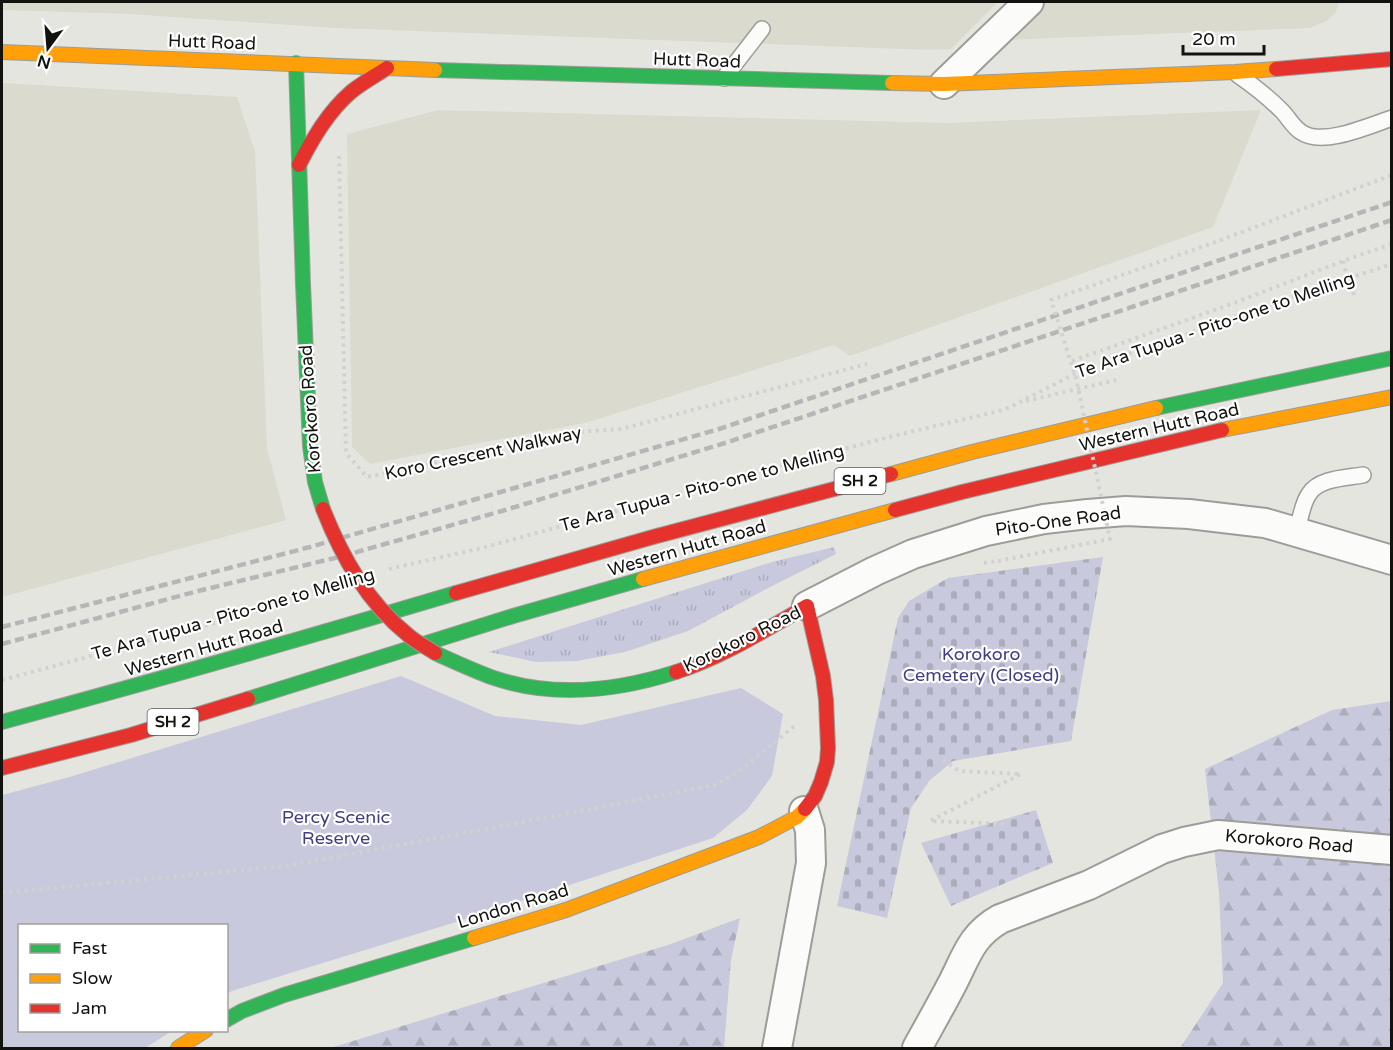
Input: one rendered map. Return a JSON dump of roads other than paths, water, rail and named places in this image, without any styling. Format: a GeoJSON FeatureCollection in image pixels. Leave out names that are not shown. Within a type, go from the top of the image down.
{"type":"FeatureCollection","features":[{"type":"Feature","properties":{"kind":"main road","name":"Hutt Road"},"geometry":{"type":"LineString","coordinates":[[2,52],[387,68],[944,84],[1234,72],[1392,59]]}},
{"type":"Feature","properties":{"kind":"main road","name":"Korokoro Road"},"geometry":{"type":"LineString","coordinates":[[296,63],[310,446],[315,482],[323,509],[333,537],[358,581],[408,635],[435,653],[494,679],[520,686],[555,691],[618,687],[686,669],[717,655],[807,606],[826,700],[827,762],[815,796],[804,811]]}},
{"type":"Feature","properties":{"kind":"main road"},"geometry":{"type":"LineString","coordinates":[[299,166],[317,131],[334,108],[349,94],[387,68]]}},
{"type":"Feature","properties":{"kind":"main road","name":"Western Hutt Road"},"geometry":{"type":"LineString","coordinates":[[2,722],[117,692],[516,575],[972,452],[1175,404],[1392,358]]}},
{"type":"Feature","properties":{"kind":"main road","name":"Western Hutt Road"},"geometry":{"type":"LineString","coordinates":[[2,768],[131,735],[513,616],[939,498],[1224,430],[1392,397]]}},
{"type":"Feature","properties":{"kind":"main road","name":"London Road"},"geometry":{"type":"LineString","coordinates":[[228,1019],[284,995],[566,909],[759,837],[804,811]]}},
{"type":"Feature","properties":{"kind":"main road"},"geometry":{"type":"LineString","coordinates":[[178,1048],[203,1032]]}},
{"type":"Feature","properties":{"kind":"street"},"geometry":{"type":"LineString","coordinates":[[944,84],[1029,2]]}},
{"type":"Feature","properties":{"kind":"street","name":"Pito-One Road"},"geometry":{"type":"LineString","coordinates":[[807,606],[913,554],[986,531],[1044,519],[1088,514],[1126,512],[1189,514],[1265,523],[1392,560]]}},
{"type":"Feature","properties":{"kind":"street"},"geometry":{"type":"LineString","coordinates":[[777,1048],[811,862],[810,830],[804,811]]}},
{"type":"Feature","properties":{"kind":"street","name":"Korokoro Road"},"geometry":{"type":"LineString","coordinates":[[917,1048],[951,988],[967,952],[988,925],[1089,885],[1162,849],[1218,835],[1392,850]]}},
{"type":"Feature","properties":{"kind":"lane"},"geometry":{"type":"LineString","coordinates":[[724,78],[762,29]]}},
{"type":"Feature","properties":{"kind":"lane"},"geometry":{"type":"LineString","coordinates":[[1234,72],[1269,97],[1299,131],[1307,135],[1334,137],[1389,116]]}},
{"type":"Feature","properties":{"kind":"lane"},"geometry":{"type":"LineString","coordinates":[[1297,531],[1305,500],[1310,492],[1319,485],[1332,480],[1363,475]]}},
{"type":"Feature","properties":{"kind":"railway"},"geometry":{"type":"LineString","coordinates":[[2,627],[310,547],[719,429],[1392,202]]}},
{"type":"Feature","properties":{"kind":"railway"},"geometry":{"type":"LineString","coordinates":[[2,644],[198,591],[339,557],[502,511],[725,443],[1392,220]]}},
{"type":"Feature","properties":{"kind":"park label","name":"Korokoro Cemetery (Closed)"},"geometry":{"type":"Point","coordinates":[981,664]}},
{"type":"Feature","properties":{"kind":"park label","name":"Percy Scenic Reserve"},"geometry":{"type":"Point","coordinates":[336,827]}}]}
